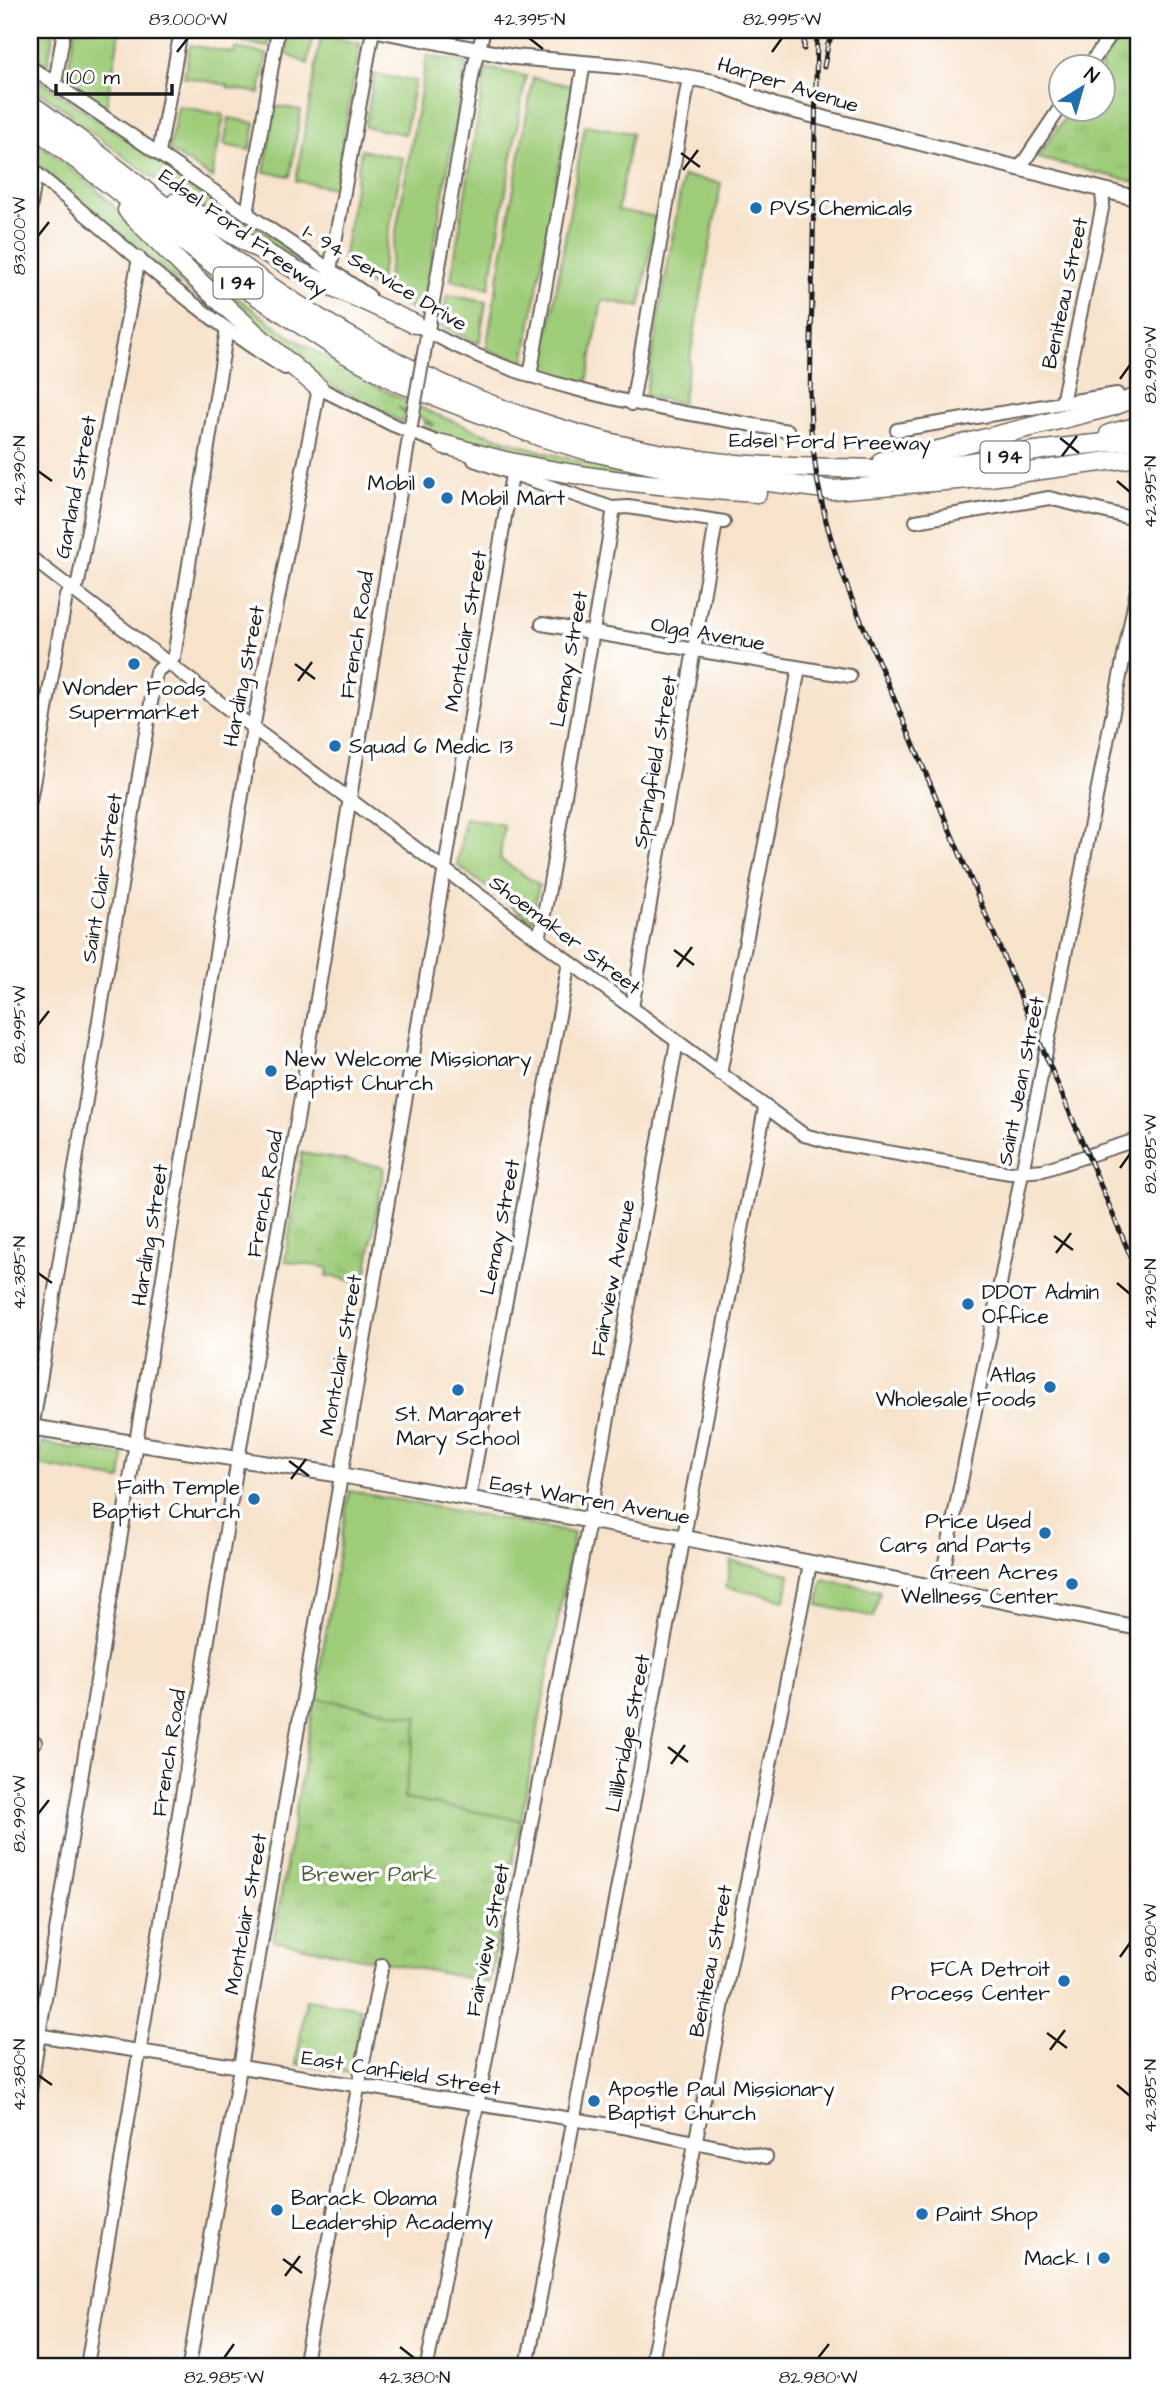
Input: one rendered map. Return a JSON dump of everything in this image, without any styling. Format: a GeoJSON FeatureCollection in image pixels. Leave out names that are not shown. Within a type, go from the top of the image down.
{"type":"FeatureCollection","features":[{"type":"Feature","properties":{"kind":"highway","name":"Edsel Ford Freeway"},"geometry":{"type":"LineString","coordinates":[[30,104],[118,168],[267,284],[334,326],[402,365],[477,399],[580,434],[668,455],[770,467],[913,469],[1139,439]]}},
{"type":"Feature","properties":{"kind":"highway","name":"Edsel Ford Freeway"},"geometry":{"type":"LineString","coordinates":[[30,124],[193,250],[293,321],[344,353],[400,383],[504,425],[589,451],[701,474],[832,490],[982,478],[1139,457]]}},
{"type":"Feature","properties":{"kind":"highway"},"geometry":{"type":"LineString","coordinates":[[86,166],[180,266],[318,388]]}},
{"type":"Feature","properties":{"kind":"highway"},"geometry":{"type":"LineString","coordinates":[[118,168],[284,264],[422,328]]}},
{"type":"Feature","properties":{"kind":"highway"},"geometry":{"type":"LineString","coordinates":[[835,468],[915,456],[1114,406],[1139,396]]}},
{"type":"Feature","properties":{"kind":"highway"},"geometry":{"type":"LineString","coordinates":[[1038,451],[1139,426]]}},
{"type":"Feature","properties":{"kind":"highway"},"geometry":{"type":"LineString","coordinates":[[442,444],[511,462],[681,488],[776,494],[832,490]]}},
{"type":"Feature","properties":{"kind":"main road","name":"Harper Avenue"},"geometry":{"type":"LineString","coordinates":[[375,30],[530,60],[630,67],[726,86],[776,106],[1139,199]]}},
{"type":"Feature","properties":{"kind":"main road","name":"East Warren Avenue"},"geometry":{"type":"LineString","coordinates":[[31,1432],[135,1443],[341,1475],[685,1538],[1139,1628]]}},
{"type":"Feature","properties":{"kind":"street"},"geometry":{"type":"LineString","coordinates":[[55,84],[64,30]]}},
{"type":"Feature","properties":{"kind":"street"},"geometry":{"type":"LineString","coordinates":[[159,153],[181,30]]}},
{"type":"Feature","properties":{"kind":"street"},"geometry":{"type":"LineString","coordinates":[[247,214],[278,30]]}},
{"type":"Feature","properties":{"kind":"street"},"geometry":{"type":"LineString","coordinates":[[330,271],[375,30]]}},
{"type":"Feature","properties":{"kind":"street","name":"French Road"},"geometry":{"type":"LineString","coordinates":[[87,2366],[424,354],[422,328],[474,66],[484,30]]}},
{"type":"Feature","properties":{"kind":"street"},"geometry":{"type":"LineString","coordinates":[[1099,52],[1114,30]]}},
{"type":"Feature","properties":{"kind":"street"},"geometry":{"type":"LineString","coordinates":[[530,376],[584,64]]}},
{"type":"Feature","properties":{"kind":"street","name":"Edsel Ford Freeway"},"geometry":{"type":"LineString","coordinates":[[30,67],[159,153]]}},
{"type":"Feature","properties":{"kind":"street"},"geometry":{"type":"LineString","coordinates":[[632,404],[689,78]]}},
{"type":"Feature","properties":{"kind":"street"},"geometry":{"type":"LineString","coordinates":[[1019,169],[1051,122]]}},
{"type":"Feature","properties":{"kind":"street","name":"I- 94 Service Drive"},"geometry":{"type":"LineString","coordinates":[[159,153],[330,271],[422,328],[481,356],[530,376],[581,392],[632,404],[788,431]]}},
{"type":"Feature","properties":{"kind":"street"},"geometry":{"type":"LineString","coordinates":[[30,210],[33,171]]}},
{"type":"Feature","properties":{"kind":"street"},"geometry":{"type":"LineString","coordinates":[[33,171],[227,329],[318,388],[442,444],[458,454],[512,475],[614,508]]}},
{"type":"Feature","properties":{"kind":"street","name":"Beniteau Street"},"geometry":{"type":"LineString","coordinates":[[1062,403],[1103,204],[1102,190]]}},
{"type":"Feature","properties":{"kind":"street","name":"Garland Street"},"geometry":{"type":"LineString","coordinates":[[30,801],[66,596],[78,583],[139,258]]}},
{"type":"Feature","properties":{"kind":"street","name":"Saint Clair Street"},"geometry":{"type":"LineString","coordinates":[[31,1432],[156,672],[174,657],[227,329]]}},
{"type":"Feature","properties":{"kind":"street","name":"Harding Street"},"geometry":{"type":"LineString","coordinates":[[30,2090],[34,2035],[253,728],[318,388]]}},
{"type":"Feature","properties":{"kind":"street"},"geometry":{"type":"LineString","coordinates":[[897,430],[1117,394]]}},
{"type":"Feature","properties":{"kind":"street","name":"Montclair Street"},"geometry":{"type":"LineString","coordinates":[[189,2366],[512,475]]}},
{"type":"Feature","properties":{"kind":"street"},"geometry":{"type":"LineString","coordinates":[[916,521],[1049,498],[1139,520]]}},
{"type":"Feature","properties":{"kind":"street","name":"Springfield Street"},"geometry":{"type":"LineString","coordinates":[[614,508],[628,507],[720,522],[693,651],[632,1008]]}},
{"type":"Feature","properties":{"kind":"street","name":"Lemay Street"},"geometry":{"type":"LineString","coordinates":[[539,939],[614,508]]}},
{"type":"Feature","properties":{"kind":"street","name":"Shoemaker Street"},"geometry":{"type":"LineString","coordinates":[[30,557],[253,728],[765,1108],[811,1138],[1010,1173],[1043,1170],[1139,1139]]}},
{"type":"Feature","properties":{"kind":"street","name":"Saint Jean Street"},"geometry":{"type":"LineString","coordinates":[[940,1588],[1139,580]]}},
{"type":"Feature","properties":{"kind":"street","name":"Olga Avenue"},"geometry":{"type":"LineString","coordinates":[[542,624],[850,676]]}},
{"type":"Feature","properties":{"kind":"street"},"geometry":{"type":"LineString","coordinates":[[720,1074],[799,669]]}},
{"type":"Feature","properties":{"kind":"street","name":"Lemay Street"},"geometry":{"type":"LineString","coordinates":[[469,1499],[569,962]]}},
{"type":"Feature","properties":{"kind":"street","name":"Fairview Avenue"},"geometry":{"type":"LineString","coordinates":[[589,1521],[677,1042]]}},
{"type":"Feature","properties":{"kind":"street","name":"Lillibridge Street"},"geometry":{"type":"LineString","coordinates":[[527,2366],[765,1108]]}},
{"type":"Feature","properties":{"kind":"street","name":"Fairview Street"},"geometry":{"type":"LineString","coordinates":[[427,2366],[589,1521]]}},
{"type":"Feature","properties":{"kind":"street","name":"Beniteau Street"},"geometry":{"type":"LineString","coordinates":[[651,2366],[810,1563]]}},
{"type":"Feature","properties":{"kind":"street"},"geometry":{"type":"LineString","coordinates":[[304,2366],[382,1965]]}},
{"type":"Feature","properties":{"kind":"street","name":"East Canfield Street"},"geometry":{"type":"LineString","coordinates":[[34,2035],[574,2119],[766,2157]]}},
{"type":"Feature","properties":{"kind":"green space"},"geometry":{"type":"Polygon","coordinates":[[[30,30],[54,30],[47,67],[30,55],[30,30]]]}},
{"type":"Feature","properties":{"kind":"green space"},"geometry":{"type":"Polygon","coordinates":[[[75,30],[120,30],[106,108],[66,79],[75,30]]]}},
{"type":"Feature","properties":{"kind":"green space"},"geometry":{"type":"Polygon","coordinates":[[[211,30],[271,30],[268,47],[240,42],[211,30]]]}},
{"type":"Feature","properties":{"kind":"green space"},"geometry":{"type":"Polygon","coordinates":[[[288,30],[313,31],[308,64],[284,53],[288,30]]]}},
{"type":"Feature","properties":{"kind":"green space"},"geometry":{"type":"Polygon","coordinates":[[[1125,30],[1139,30],[1139,183],[1037,158],[1062,122],[1116,122],[1116,52],[1110,52],[1125,30]]]}},
{"type":"Feature","properties":{"kind":"green space"},"geometry":{"type":"Polygon","coordinates":[[[321,36],[360,43],[335,188],[296,181],[321,36]]]}},
{"type":"Feature","properties":{"kind":"green space"},"geometry":{"type":"Polygon","coordinates":[[[190,45],[234,53],[235,48],[267,54],[260,93],[184,77],[190,45]]]}},
{"type":"Feature","properties":{"kind":"green space"},"geometry":{"type":"Polygon","coordinates":[[[427,56],[466,63],[422,315],[385,293],[427,56]]]}},
{"type":"Feature","properties":{"kind":"green space"},"geometry":{"type":"Polygon","coordinates":[[[486,68],[526,76],[489,288],[451,280],[486,68]]]}},
{"type":"Feature","properties":{"kind":"green space"},"geometry":{"type":"Polygon","coordinates":[[[30,74],[347,288],[152,177],[69,116],[70,113],[30,86],[30,74]]]}},
{"type":"Feature","properties":{"kind":"green space"},"geometry":{"type":"Polygon","coordinates":[[[374,74],[415,81],[405,134],[365,127],[374,74]]]}},
{"type":"Feature","properties":{"kind":"green space"},"geometry":{"type":"Polygon","coordinates":[[[533,78],[573,86],[524,363],[486,349],[533,78]]]}},
{"type":"Feature","properties":{"kind":"green space"},"geometry":{"type":"Polygon","coordinates":[[[178,106],[224,115],[212,178],[169,150],[178,106]]]}},
{"type":"Feature","properties":{"kind":"green space"},"geometry":{"type":"Polygon","coordinates":[[[275,106],[301,110],[290,176],[264,172],[275,106]]]}},
{"type":"Feature","properties":{"kind":"green space"},"geometry":{"type":"Polygon","coordinates":[[[229,118],[255,123],[250,150],[224,145],[229,118]]]}},
{"type":"Feature","properties":{"kind":"green space"},"geometry":{"type":"Polygon","coordinates":[[[585,125],[632,133],[618,210],[656,217],[640,307],[602,300],[587,383],[542,370],[585,125]]]}},
{"type":"Feature","properties":{"kind":"green space"},"geometry":{"type":"Polygon","coordinates":[[[30,136],[96,189],[250,337],[200,300],[30,159],[30,136]]]}},
{"type":"Feature","properties":{"kind":"green space"},"geometry":{"type":"Polygon","coordinates":[[[361,150],[403,158],[378,290],[342,266],[361,150]]]}},
{"type":"Feature","properties":{"kind":"green space"},"geometry":{"type":"Polygon","coordinates":[[[683,176],[721,183],[682,403],[645,396],[683,176]]]}},
{"type":"Feature","properties":{"kind":"green space"},"geometry":{"type":"Polygon","coordinates":[[[167,241],[188,258],[187,261],[288,335],[372,384],[432,413],[543,452],[680,485],[598,476],[487,451],[423,431],[425,422],[433,426],[434,424],[397,407],[405,413],[402,422],[342,392],[318,376],[228,302],[165,243],[167,241]]]}},
{"type":"Feature","properties":{"kind":"green space"},"geometry":{"type":"Polygon","coordinates":[[[447,295],[486,302],[479,344],[441,326],[447,295]]]}},
{"type":"Feature","properties":{"kind":"green space"},"geometry":{"type":"Polygon","coordinates":[[[30,688],[42,690],[30,762],[30,688]]]}},
{"type":"Feature","properties":{"kind":"green space"},"geometry":{"type":"Polygon","coordinates":[[[465,818],[504,825],[500,859],[539,885],[532,921],[457,865],[465,818]]]}},
{"type":"Feature","properties":{"kind":"green space"},"geometry":{"type":"Polygon","coordinates":[[[302,1153],[384,1167],[365,1282],[327,1276],[328,1268],[285,1261],[302,1153]]]}},
{"type":"Feature","properties":{"kind":"green space"},"geometry":{"type":"Polygon","coordinates":[[[41,1443],[124,1456],[121,1480],[37,1465],[41,1443]]]}},
{"type":"Feature","properties":{"kind":"green space"},"geometry":{"type":"Polygon","coordinates":[[[349,1491],[574,1533],[521,1820],[404,1799],[418,1717],[315,1698],[349,1491]]]}},
{"type":"Feature","properties":{"kind":"green space"},"geometry":{"type":"Polygon","coordinates":[[[731,1561],[790,1574],[785,1600],[726,1587],[731,1561]]]}},
{"type":"Feature","properties":{"kind":"green space"},"geometry":{"type":"Polygon","coordinates":[[[823,1579],[880,1591],[874,1617],[818,1605],[823,1579]]]}},
{"type":"Feature","properties":{"kind":"green space","name":"Brewer Park"},"geometry":{"type":"Polygon","coordinates":[[[315,1698],[418,1717],[404,1799],[521,1820],[489,1982],[273,1941],[315,1698]]]}},
{"type":"Feature","properties":{"kind":"green space"},"geometry":{"type":"Polygon","coordinates":[[[306,1999],[361,2008],[351,2073],[296,2064],[306,1999]]]}},
{"type":"Feature","properties":{"kind":"railway"},"geometry":{"type":"LineString","coordinates":[[804,49],[805,30]]}},
{"type":"Feature","properties":{"kind":"railway"},"geometry":{"type":"LineString","coordinates":[[817,30],[810,399],[817,479],[826,521],[851,597],[1139,1276]]}},
{"type":"Feature","properties":{"kind":"railway"},"geometry":{"type":"LineString","coordinates":[[824,67],[828,44],[835,30]]}},
{"type":"Feature","properties":{"kind":"place","name":"PVS Chemicals"},"geometry":{"type":"Point","coordinates":[756,208]}},
{"type":"Feature","properties":{"kind":"place","name":"Mobil"},"geometry":{"type":"Point","coordinates":[429,483]}},
{"type":"Feature","properties":{"kind":"place","name":"Mobil Mart"},"geometry":{"type":"Point","coordinates":[447,498]}},
{"type":"Feature","properties":{"kind":"place","name":"Wonder Foods Supermarket"},"geometry":{"type":"Point","coordinates":[134,664]}},
{"type":"Feature","properties":{"kind":"place","name":"Squad 6 Medic 13"},"geometry":{"type":"Point","coordinates":[335,746]}},
{"type":"Feature","properties":{"kind":"place","name":"New Welcome Missionary Baptist Church"},"geometry":{"type":"Point","coordinates":[271,1071]}},
{"type":"Feature","properties":{"kind":"place","name":"DDOT Admin Office"},"geometry":{"type":"Point","coordinates":[968,1304]}},
{"type":"Feature","properties":{"kind":"place","name":"Atlas Wholesale Foods"},"geometry":{"type":"Point","coordinates":[1050,1387]}},
{"type":"Feature","properties":{"kind":"place","name":"St. Margaret Mary School"},"geometry":{"type":"Point","coordinates":[458,1390]}},
{"type":"Feature","properties":{"kind":"place","name":"Faith Temple Baptist Church"},"geometry":{"type":"Point","coordinates":[254,1499]}},
{"type":"Feature","properties":{"kind":"place","name":"Price Used Cars and Parts"},"geometry":{"type":"Point","coordinates":[1045,1533]}},
{"type":"Feature","properties":{"kind":"place","name":"Green Acres Wellness Center"},"geometry":{"type":"Point","coordinates":[1072,1584]}},
{"type":"Feature","properties":{"kind":"place","name":"FCA Detroit Process Center"},"geometry":{"type":"Point","coordinates":[1064,1981]}},
{"type":"Feature","properties":{"kind":"place","name":"Apostle Paul Missionary Baptist Church"},"geometry":{"type":"Point","coordinates":[594,2101]}},
{"type":"Feature","properties":{"kind":"place","name":"Barack Obama Leadership Academy"},"geometry":{"type":"Point","coordinates":[277,2210]}},
{"type":"Feature","properties":{"kind":"place","name":"Paint Shop"},"geometry":{"type":"Point","coordinates":[922,2214]}},
{"type":"Feature","properties":{"kind":"place","name":"Mack I"},"geometry":{"type":"Point","coordinates":[1104,2258]}}]}
